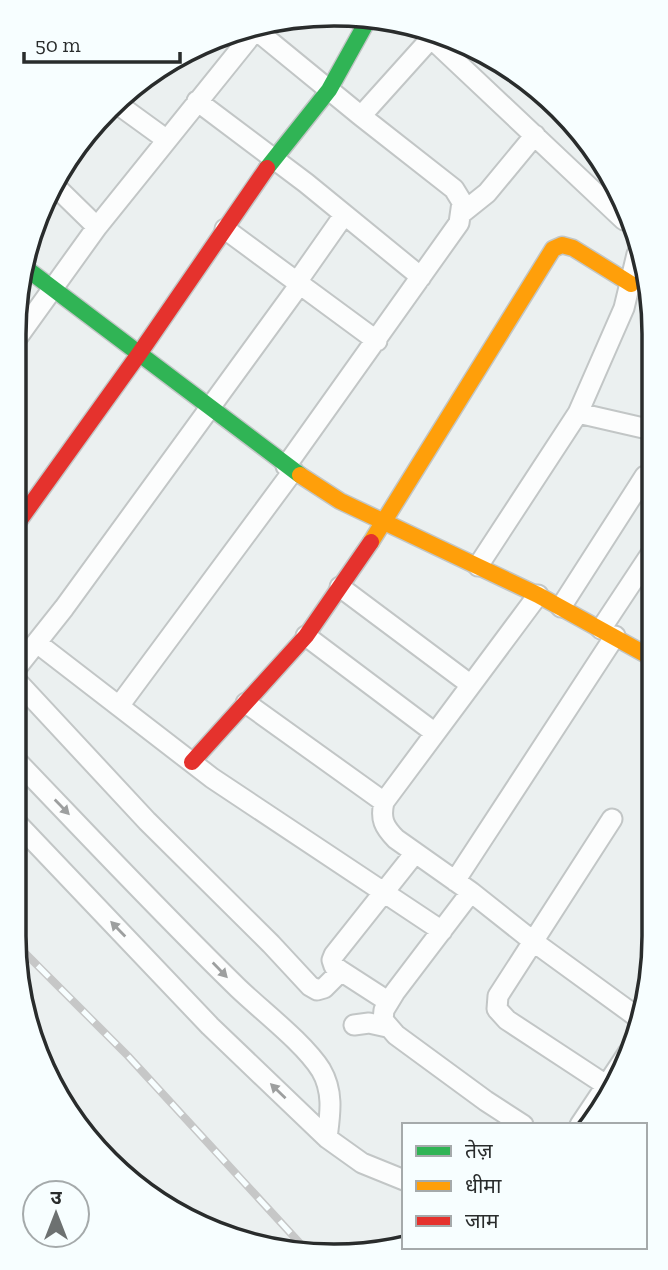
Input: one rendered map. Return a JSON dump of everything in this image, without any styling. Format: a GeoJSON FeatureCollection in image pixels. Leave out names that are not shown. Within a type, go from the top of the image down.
{"type":"FeatureCollection","features":[{"type":"Feature","properties":{"kind":"street"},"geometry":{"type":"LineString","coordinates":[[26,511],[274,159],[329,90],[363,28]]}},
{"type":"Feature","properties":{"kind":"street"},"geometry":{"type":"LineString","coordinates":[[119,706],[290,469],[459,223],[462,213],[462,202],[454,189],[360,116],[264,35]]}},
{"type":"Feature","properties":{"kind":"street"},"geometry":{"type":"LineString","coordinates":[[26,325],[97,227],[249,39]]}},
{"type":"Feature","properties":{"kind":"street"},"geometry":{"type":"LineString","coordinates":[[360,116],[428,41]]}},
{"type":"Feature","properties":{"kind":"street"},"geometry":{"type":"LineString","coordinates":[[442,46],[616,211]]}},
{"type":"Feature","properties":{"kind":"street"},"geometry":{"type":"LineString","coordinates":[[197,101],[421,277]]}},
{"type":"Feature","properties":{"kind":"street"},"geometry":{"type":"LineString","coordinates":[[124,109],[167,140]]}},
{"type":"Feature","properties":{"kind":"street"},"geometry":{"type":"LineString","coordinates":[[462,213],[487,194],[535,135]]}},
{"type":"Feature","properties":{"kind":"street"},"geometry":{"type":"LineString","coordinates":[[61,192],[97,227]]}},
{"type":"Feature","properties":{"kind":"street"},"geometry":{"type":"LineString","coordinates":[[26,656],[209,408],[299,283],[344,215]]}},
{"type":"Feature","properties":{"kind":"street"},"geometry":{"type":"LineString","coordinates":[[225,229],[377,341]]}},
{"type":"Feature","properties":{"kind":"street"},"geometry":{"type":"LineString","coordinates":[[192,762],[306,636],[384,522],[553,249],[562,245],[573,248],[631,284]]}},
{"type":"Feature","properties":{"kind":"street"},"geometry":{"type":"LineString","coordinates":[[478,566],[578,413],[624,309],[634,267]]}},
{"type":"Feature","properties":{"kind":"street"},"geometry":{"type":"LineString","coordinates":[[32,273],[290,469],[340,501],[538,595],[642,648]]}},
{"type":"Feature","properties":{"kind":"street"},"geometry":{"type":"LineString","coordinates":[[578,413],[642,428]]}},
{"type":"Feature","properties":{"kind":"street"},"geometry":{"type":"LineString","coordinates":[[561,607],[642,481]]}},
{"type":"Feature","properties":{"kind":"street"},"geometry":{"type":"LineString","coordinates":[[520,1123],[387,1027],[383,1020],[384,1010],[442,931],[463,886],[642,570]]}},
{"type":"Feature","properties":{"kind":"street"},"geometry":{"type":"LineString","coordinates":[[340,587],[471,685]]}},
{"type":"Feature","properties":{"kind":"street"},"geometry":{"type":"LineString","coordinates":[[538,595],[384,802],[381,815],[385,828],[415,853],[632,1013]]}},
{"type":"Feature","properties":{"kind":"street"},"geometry":{"type":"LineString","coordinates":[[306,636],[435,733]]}},
{"type":"Feature","properties":{"kind":"street"},"geometry":{"type":"LineString","coordinates":[[37,643],[192,762],[442,931]]}},
{"type":"Feature","properties":{"kind":"street"},"geometry":{"type":"LineString","coordinates":[[26,691],[147,821],[310,986],[317,990],[324,988],[341,971]]}},
{"type":"Feature","properties":{"kind":"street"},"geometry":{"type":"LineString","coordinates":[[246,703],[384,802]]}},
{"type":"Feature","properties":{"kind":"street"},"geometry":{"type":"LineString","coordinates":[[26,770],[320,1069],[328,1085],[331,1105],[327,1138]]}},
{"type":"Feature","properties":{"kind":"street"},"geometry":{"type":"LineString","coordinates":[[604,1083],[507,1020],[497,1009],[498,996],[612,819]]}},
{"type":"Feature","properties":{"kind":"street"},"geometry":{"type":"LineString","coordinates":[[26,833],[210,1026],[327,1138],[362,1163],[402,1179]]}},
{"type":"Feature","properties":{"kind":"street"},"geometry":{"type":"LineString","coordinates":[[389,1002],[334,966],[332,960],[415,853]]}},
{"type":"Feature","properties":{"kind":"street"},"geometry":{"type":"LineString","coordinates":[[354,1025],[369,1023],[387,1027]]}},
{"type":"Feature","properties":{"kind":"railway"},"geometry":{"type":"LineString","coordinates":[[27,955],[128,1056],[298,1241]]}},
{"type":"Feature","properties":{"kind":"traffic: fast"},"geometry":{"type":"LineString","coordinates":[[267,168],[329,90],[363,28]]}},
{"type":"Feature","properties":{"kind":"traffic: fast"},"geometry":{"type":"LineString","coordinates":[[32,273],[300,475]]}},
{"type":"Feature","properties":{"kind":"traffic: slow"},"geometry":{"type":"LineString","coordinates":[[371,542],[553,249],[562,245],[573,248],[631,284]]}},
{"type":"Feature","properties":{"kind":"traffic: slow"},"geometry":{"type":"LineString","coordinates":[[300,475],[340,501],[538,595],[642,652]]}},
{"type":"Feature","properties":{"kind":"traffic: jam"},"geometry":{"type":"LineString","coordinates":[[26,511],[139,354],[267,168]]}},
{"type":"Feature","properties":{"kind":"traffic: jam"},"geometry":{"type":"LineString","coordinates":[[192,762],[306,636],[371,542]]}}]}
